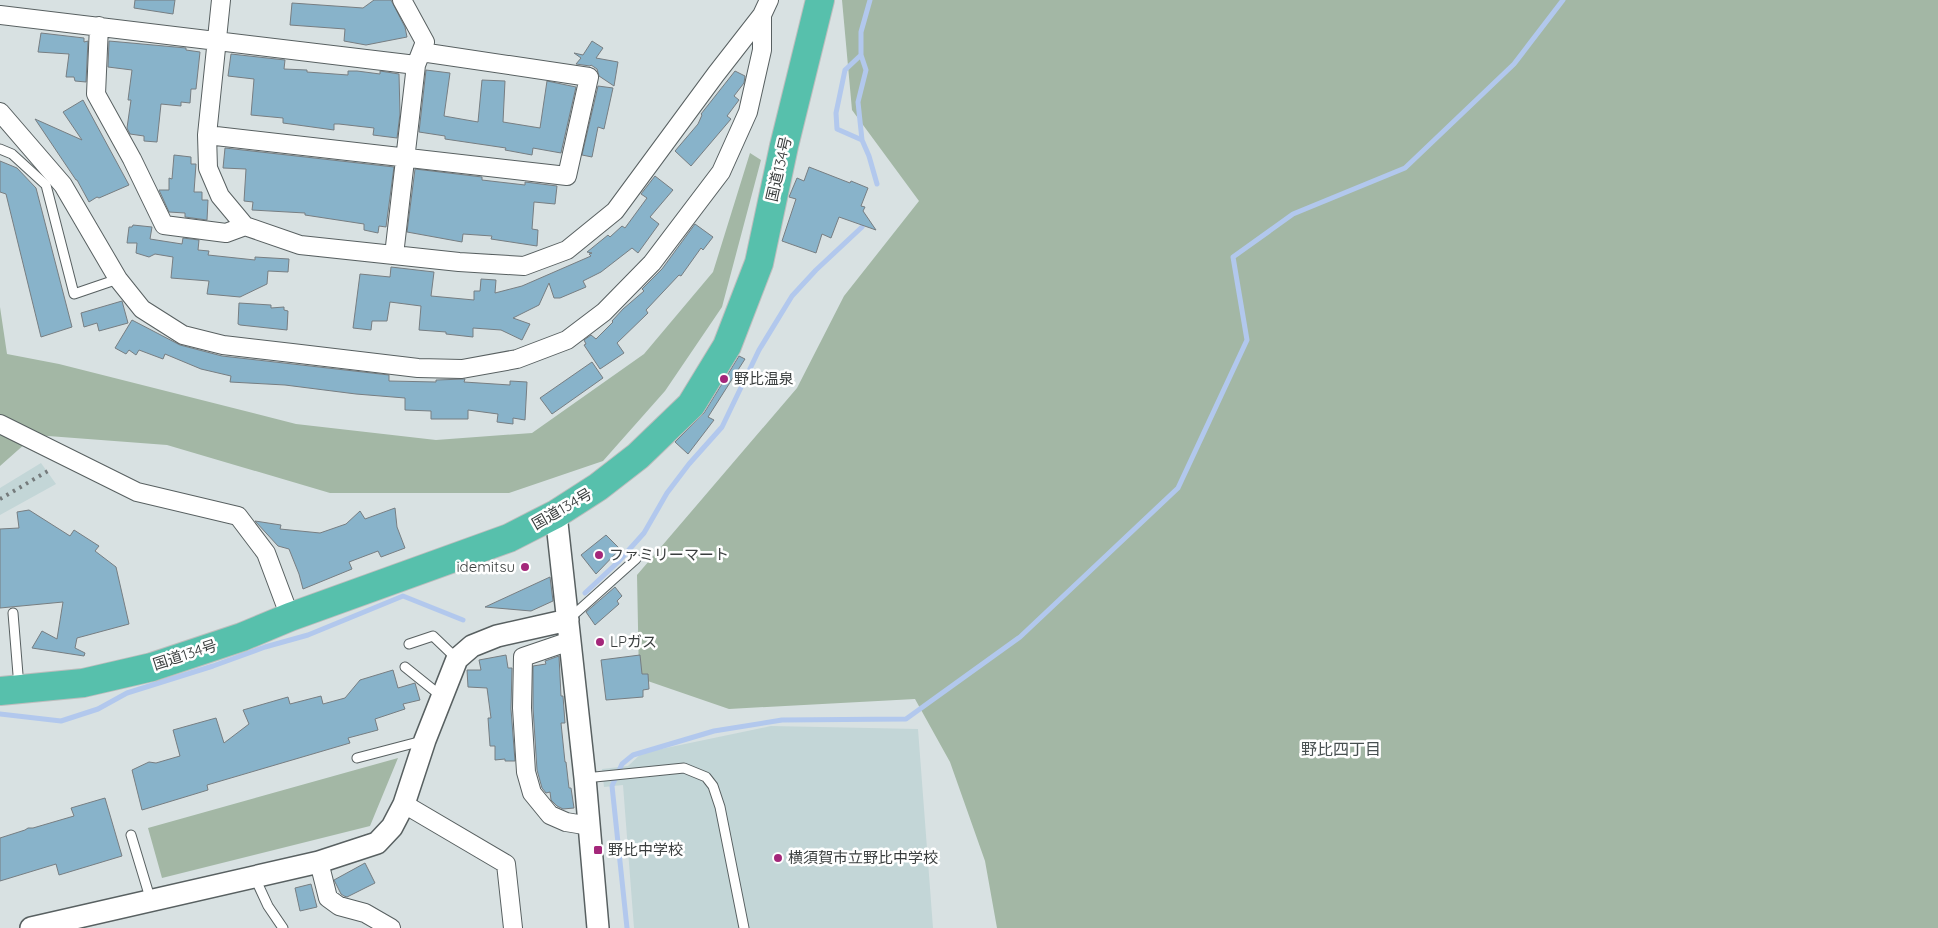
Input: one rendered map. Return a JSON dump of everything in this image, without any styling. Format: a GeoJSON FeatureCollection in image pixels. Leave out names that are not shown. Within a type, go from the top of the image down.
{"type":"FeatureCollection","features":[{"type":"Feature","properties":{"kind":"highway","name":"国道134号"},"geometry":{"type":"LineString","coordinates":[[10,690],[84,683],[152,667],[242,637],[290,617],[509,538],[556,514],[598,487],[638,456],[691,405],[727,346],[759,263],[784,146],[820,0]]}},
{"type":"Feature","properties":{"kind":"street"},"geometry":{"type":"LineString","coordinates":[[221,0],[207,135],[208,168],[220,196],[245,226],[300,245],[460,262],[524,266],[568,250],[615,211],[766,8]]}},
{"type":"Feature","properties":{"kind":"street"},"geometry":{"type":"LineString","coordinates":[[394,255],[418,58],[425,42],[402,0]]}},
{"type":"Feature","properties":{"kind":"street"},"geometry":{"type":"LineString","coordinates":[[0,112],[62,185],[118,279],[142,308],[183,335],[223,345],[418,368],[462,369],[517,359],[567,340],[604,312],[652,263],[721,172],[748,112],[762,50],[766,8]]}},
{"type":"Feature","properties":{"kind":"street"},"geometry":{"type":"LineString","coordinates":[[0,15],[217,41],[418,58],[589,77],[567,176],[207,135]]}},
{"type":"Feature","properties":{"kind":"street"},"geometry":{"type":"LineString","coordinates":[[99,26],[96,94],[132,159],[164,225],[226,233],[245,226]]}},
{"type":"Feature","properties":{"kind":"street"},"geometry":{"type":"LineString","coordinates":[[0,424],[137,492],[238,516],[266,553],[290,617]]}},
{"type":"Feature","properties":{"kind":"street"},"geometry":{"type":"LineString","coordinates":[[556,514],[590,826],[598,928]]}},
{"type":"Feature","properties":{"kind":"street"},"geometry":{"type":"LineString","coordinates":[[31,928],[255,878],[319,862],[376,842],[392,827],[404,804],[425,740],[456,658],[472,646],[497,636],[568,620]]}},
{"type":"Feature","properties":{"kind":"street"},"geometry":{"type":"LineString","coordinates":[[570,641],[523,657],[522,708],[526,772],[532,793],[550,815],[566,822],[590,826]]}},
{"type":"Feature","properties":{"kind":"street"},"geometry":{"type":"LineString","coordinates":[[404,804],[506,864],[513,928]]}},
{"type":"Feature","properties":{"kind":"street"},"geometry":{"type":"LineString","coordinates":[[319,862],[328,898],[339,906],[366,913],[391,928]]}},
{"type":"Feature","properties":{"kind":"lane"},"geometry":{"type":"LineString","coordinates":[[0,149],[12,154],[46,185],[74,294],[118,279]]}},
{"type":"Feature","properties":{"kind":"lane"},"geometry":{"type":"LineString","coordinates":[[568,620],[636,559]]}},
{"type":"Feature","properties":{"kind":"lane"},"geometry":{"type":"LineString","coordinates":[[10,690],[12,613]]}},
{"type":"Feature","properties":{"kind":"lane"},"geometry":{"type":"LineString","coordinates":[[409,644],[433,636],[456,658]]}},
{"type":"Feature","properties":{"kind":"lane"},"geometry":{"type":"LineString","coordinates":[[405,666],[441,696]]}},
{"type":"Feature","properties":{"kind":"lane"},"geometry":{"type":"LineString","coordinates":[[357,758],[425,740]]}},
{"type":"Feature","properties":{"kind":"lane"},"geometry":{"type":"LineString","coordinates":[[585,778],[684,768],[706,777],[713,786],[720,807],[744,928]]}},
{"type":"Feature","properties":{"kind":"lane"},"geometry":{"type":"LineString","coordinates":[[131,835],[151,901]]}},
{"type":"Feature","properties":{"kind":"lane"},"geometry":{"type":"LineString","coordinates":[[255,878],[268,906],[283,928]]}},
{"type":"Feature","properties":{"kind":"shaded area"},"geometry":{"type":"Polygon","coordinates":[[[41,463],[56,484],[0,515],[0,488],[41,463]]]}},
{"type":"Feature","properties":{"kind":"shaded area","name":"横須賀市立野比中学校"},"geometry":{"type":"Polygon","coordinates":[[[771,726],[918,729],[933,928],[634,928],[623,785],[604,787],[602,769],[628,766],[642,753],[771,726]]]}},
{"type":"Feature","properties":{"kind":"green space"},"geometry":{"type":"Polygon","coordinates":[[[842,0],[1938,0],[1938,928],[997,928],[985,861],[950,762],[915,699],[729,709],[639,678],[637,575],[797,388],[844,296],[919,201],[852,110],[842,0]]]}},
{"type":"Feature","properties":{"kind":"green space"},"geometry":{"type":"Polygon","coordinates":[[[750,153],[761,160],[722,307],[665,391],[603,461],[509,493],[330,493],[167,445],[35,435],[0,466],[0,307],[7,354],[59,364],[296,424],[436,440],[532,433],[644,354],[713,272],[750,153]]]}},
{"type":"Feature","properties":{"kind":"green space"},"geometry":{"type":"Polygon","coordinates":[[[398,758],[370,826],[162,878],[148,828],[398,758]]]}},
{"type":"Feature","properties":{"kind":"building"},"geometry":{"type":"Polygon","coordinates":[[[135,0],[175,0],[173,14],[134,8],[135,0]]]}},
{"type":"Feature","properties":{"kind":"building"},"geometry":{"type":"Polygon","coordinates":[[[374,0],[391,0],[405,27],[407,37],[366,45],[344,41],[345,29],[290,25],[292,3],[363,8],[374,0]]]}},
{"type":"Feature","properties":{"kind":"building"},"geometry":{"type":"Polygon","coordinates":[[[41,33],[84,38],[84,42],[88,41],[86,82],[75,81],[74,77],[66,77],[69,54],[38,52],[41,33]]]}},
{"type":"Feature","properties":{"kind":"building"},"geometry":{"type":"Polygon","coordinates":[[[109,41],[186,48],[186,50],[200,52],[196,89],[191,89],[190,103],[181,102],[181,106],[161,104],[157,142],[144,141],[144,136],[130,134],[127,128],[131,100],[128,100],[132,70],[108,67],[109,41]]]}},
{"type":"Feature","properties":{"kind":"building"},"geometry":{"type":"Polygon","coordinates":[[[592,41],[603,48],[596,58],[618,62],[614,86],[599,76],[597,69],[591,65],[576,64],[581,58],[574,53],[583,55],[592,41]]]}},
{"type":"Feature","properties":{"kind":"building"},"geometry":{"type":"Polygon","coordinates":[[[231,54],[285,60],[284,69],[307,70],[307,72],[348,75],[348,71],[380,74],[380,71],[399,74],[400,114],[397,138],[373,135],[374,128],[334,124],[334,130],[283,123],[283,118],[251,115],[254,79],[228,76],[231,54]]]}},
{"type":"Feature","properties":{"kind":"building"},"geometry":{"type":"Polygon","coordinates":[[[426,70],[450,73],[444,116],[478,122],[482,80],[505,81],[503,122],[540,128],[547,81],[576,87],[561,153],[533,148],[532,155],[505,150],[506,148],[445,139],[445,136],[419,132],[426,70]]]}},
{"type":"Feature","properties":{"kind":"building"},"geometry":{"type":"Polygon","coordinates":[[[735,71],[745,76],[744,83],[734,96],[739,100],[727,116],[731,119],[691,166],[675,151],[698,124],[701,114],[735,71]]]}},
{"type":"Feature","properties":{"kind":"building"},"geometry":{"type":"Polygon","coordinates":[[[598,86],[613,88],[604,129],[598,127],[592,157],[582,155],[598,86]]]}},
{"type":"Feature","properties":{"kind":"building"},"geometry":{"type":"Polygon","coordinates":[[[83,100],[129,185],[89,202],[77,180],[35,119],[82,140],[63,112],[83,100]]]}},
{"type":"Feature","properties":{"kind":"building"},"geometry":{"type":"Polygon","coordinates":[[[225,148],[394,167],[386,227],[379,226],[378,233],[364,230],[364,224],[305,215],[305,213],[252,210],[253,202],[244,201],[246,169],[223,168],[225,148]]]}},
{"type":"Feature","properties":{"kind":"building"},"geometry":{"type":"Polygon","coordinates":[[[174,155],[191,157],[191,164],[196,164],[194,192],[202,192],[202,200],[208,200],[207,220],[185,217],[185,213],[169,212],[159,190],[169,190],[169,178],[172,179],[174,155]]]}},
{"type":"Feature","properties":{"kind":"building"},"geometry":{"type":"Polygon","coordinates":[[[0,161],[17,168],[36,188],[72,327],[41,337],[6,194],[0,192],[0,161]]]}},
{"type":"Feature","properties":{"kind":"building"},"geometry":{"type":"Polygon","coordinates":[[[809,167],[868,188],[861,206],[865,207],[863,211],[876,230],[839,217],[831,238],[822,234],[816,253],[782,241],[796,199],[789,197],[797,178],[804,181],[809,167]]]}},
{"type":"Feature","properties":{"kind":"building"},"geometry":{"type":"Polygon","coordinates":[[[415,169],[482,177],[482,180],[525,185],[525,182],[557,186],[555,204],[534,202],[532,229],[538,230],[537,246],[491,239],[492,236],[463,234],[462,242],[407,232],[415,169]]]}},
{"type":"Feature","properties":{"kind":"building"},"geometry":{"type":"Polygon","coordinates":[[[655,176],[673,190],[650,217],[659,224],[638,253],[632,248],[601,272],[583,281],[586,287],[560,298],[554,298],[549,283],[539,305],[513,318],[530,324],[522,340],[501,330],[473,328],[473,337],[419,330],[421,306],[390,302],[387,321],[372,321],[371,330],[353,328],[360,274],[390,277],[391,267],[434,272],[431,296],[474,300],[474,291],[480,291],[481,279],[496,280],[495,293],[522,286],[591,256],[589,254],[592,253],[587,252],[608,235],[610,237],[622,226],[625,228],[647,198],[641,194],[655,176]]]}},
{"type":"Feature","properties":{"kind":"building"},"geometry":{"type":"Polygon","coordinates":[[[695,224],[713,237],[703,250],[701,248],[681,276],[679,275],[646,310],[648,313],[617,343],[624,353],[600,369],[584,345],[586,344],[584,340],[591,335],[596,339],[623,309],[644,291],[642,289],[662,269],[695,224]]]}},
{"type":"Feature","properties":{"kind":"building"},"geometry":{"type":"Polygon","coordinates":[[[133,225],[152,227],[150,239],[182,244],[183,238],[199,240],[198,250],[209,251],[208,255],[255,260],[255,257],[289,259],[288,272],[268,271],[267,284],[240,297],[207,294],[209,281],[171,278],[173,257],[155,254],[149,257],[136,253],[137,243],[127,243],[129,227],[133,225]]]}},
{"type":"Feature","properties":{"kind":"building"},"geometry":{"type":"Polygon","coordinates":[[[122,301],[128,323],[99,331],[97,323],[84,327],[81,313],[122,301]]]}},
{"type":"Feature","properties":{"kind":"building"},"geometry":{"type":"Polygon","coordinates":[[[239,303],[271,305],[271,308],[284,307],[284,310],[288,311],[287,330],[238,324],[239,303]]]}},
{"type":"Feature","properties":{"kind":"building"},"geometry":{"type":"Polygon","coordinates":[[[132,320],[180,345],[222,356],[389,375],[389,381],[436,382],[436,380],[465,379],[464,382],[510,385],[510,381],[527,382],[525,420],[513,418],[513,424],[497,422],[498,414],[468,410],[468,419],[431,419],[431,411],[405,410],[405,398],[285,385],[230,382],[231,376],[201,369],[165,354],[163,359],[139,350],[136,355],[129,350],[126,354],[115,348],[132,320]]]}},
{"type":"Feature","properties":{"kind":"building"},"geometry":{"type":"Polygon","coordinates":[[[739,356],[745,359],[708,417],[714,420],[688,454],[675,442],[704,413],[739,356]]]}},
{"type":"Feature","properties":{"kind":"building"},"geometry":{"type":"Polygon","coordinates":[[[592,362],[603,378],[552,414],[540,398],[592,362]]]}},
{"type":"Feature","properties":{"kind":"building"},"geometry":{"type":"Polygon","coordinates":[[[395,508],[397,527],[405,548],[381,557],[378,551],[349,562],[352,569],[303,589],[289,549],[278,546],[255,521],[281,525],[280,529],[320,533],[346,524],[360,511],[365,519],[395,508]]]}},
{"type":"Feature","properties":{"kind":"building"},"geometry":{"type":"Polygon","coordinates":[[[29,510],[70,536],[74,530],[99,546],[95,551],[116,567],[129,624],[77,638],[75,648],[85,653],[84,656],[32,648],[42,631],[57,639],[63,602],[0,608],[0,529],[19,528],[17,512],[29,510]]]}},
{"type":"Feature","properties":{"kind":"building"},"geometry":{"type":"Polygon","coordinates":[[[606,535],[620,549],[596,574],[581,555],[606,535]]]}},
{"type":"Feature","properties":{"kind":"building"},"geometry":{"type":"Polygon","coordinates":[[[550,577],[553,601],[531,611],[485,607],[550,577]]]}},
{"type":"Feature","properties":{"kind":"building"},"geometry":{"type":"Polygon","coordinates":[[[615,587],[622,596],[617,601],[619,604],[595,625],[586,612],[615,587]]]}},
{"type":"Feature","properties":{"kind":"building"},"geometry":{"type":"Polygon","coordinates":[[[506,655],[508,668],[512,668],[511,709],[515,761],[495,760],[495,746],[490,746],[488,718],[491,718],[487,688],[468,687],[467,670],[481,670],[479,660],[506,655]]]}},
{"type":"Feature","properties":{"kind":"building"},"geometry":{"type":"Polygon","coordinates":[[[640,655],[642,674],[648,674],[649,689],[643,690],[643,697],[606,700],[601,660],[640,655]]]}},
{"type":"Feature","properties":{"kind":"building"},"geometry":{"type":"Polygon","coordinates":[[[559,656],[561,696],[563,696],[565,723],[561,723],[565,762],[574,808],[563,809],[551,800],[550,792],[546,793],[542,788],[537,770],[533,708],[533,666],[546,664],[545,661],[559,656]]]}},
{"type":"Feature","properties":{"kind":"building"},"geometry":{"type":"Polygon","coordinates":[[[393,670],[398,688],[415,683],[420,700],[403,704],[405,709],[375,719],[378,730],[348,738],[350,743],[207,785],[208,790],[142,810],[132,770],[149,762],[156,763],[180,756],[173,730],[216,718],[224,743],[249,724],[243,710],[288,697],[290,704],[321,696],[323,704],[345,698],[360,680],[393,670]]]}},
{"type":"Feature","properties":{"kind":"building"},"geometry":{"type":"Polygon","coordinates":[[[105,798],[122,856],[59,875],[56,864],[0,881],[0,838],[28,828],[74,816],[71,808],[105,798]]]}},
{"type":"Feature","properties":{"kind":"building"},"geometry":{"type":"Polygon","coordinates":[[[365,863],[375,883],[347,897],[341,894],[334,880],[365,863]]]}},
{"type":"Feature","properties":{"kind":"building"},"geometry":{"type":"Polygon","coordinates":[[[311,884],[317,907],[300,911],[295,888],[311,884]]]}},
{"type":"Feature","properties":{"kind":"waterway"},"geometry":{"type":"LineString","coordinates":[[870,0],[861,32],[861,55],[845,70],[836,113],[837,129],[862,140],[877,184]]}},
{"type":"Feature","properties":{"kind":"waterway"},"geometry":{"type":"LineString","coordinates":[[627,928],[612,786],[622,764],[633,755],[714,731],[782,720],[906,719],[1020,637],[1178,488],[1247,340],[1233,257],[1293,214],[1405,168],[1514,64],[1563,0]]}},
{"type":"Feature","properties":{"kind":"waterway"},"geometry":{"type":"LineString","coordinates":[[861,55],[866,70],[858,102],[862,140]]}},
{"type":"Feature","properties":{"kind":"waterway"},"geometry":{"type":"LineString","coordinates":[[585,593],[618,562],[644,533],[667,493],[689,464],[722,427],[759,350],[792,296],[816,270],[862,227]]}},
{"type":"Feature","properties":{"kind":"waterway"},"geometry":{"type":"LineString","coordinates":[[0,714],[61,721],[98,709],[127,693],[213,666],[265,647],[308,635],[403,596],[463,620]]}},
{"type":"Feature","properties":{"kind":"railway"},"geometry":{"type":"LineString","coordinates":[[0,499],[48,471]]}},
{"type":"Feature","properties":{"kind":"place","name":"野比温泉"},"geometry":{"type":"Point","coordinates":[724,379]}},
{"type":"Feature","properties":{"kind":"place","name":"ファミリーマート"},"geometry":{"type":"Point","coordinates":[599,555]}},
{"type":"Feature","properties":{"kind":"place","name":"idemitsu"},"geometry":{"type":"Point","coordinates":[525,567]}},
{"type":"Feature","properties":{"kind":"place","name":"LPガス"},"geometry":{"type":"Point","coordinates":[600,642]}},
{"type":"Feature","properties":{"kind":"place","name":"野比中学校"},"geometry":{"type":"Point","coordinates":[598,850]}},
{"type":"Feature","properties":{"kind":"place","name":"横須賀市立野比中学校"},"geometry":{"type":"Point","coordinates":[778,858]}},
{"type":"Feature","properties":{"kind":"district","name":"野比四丁目"},"geometry":{"type":"Point","coordinates":[1341,749]}}]}
